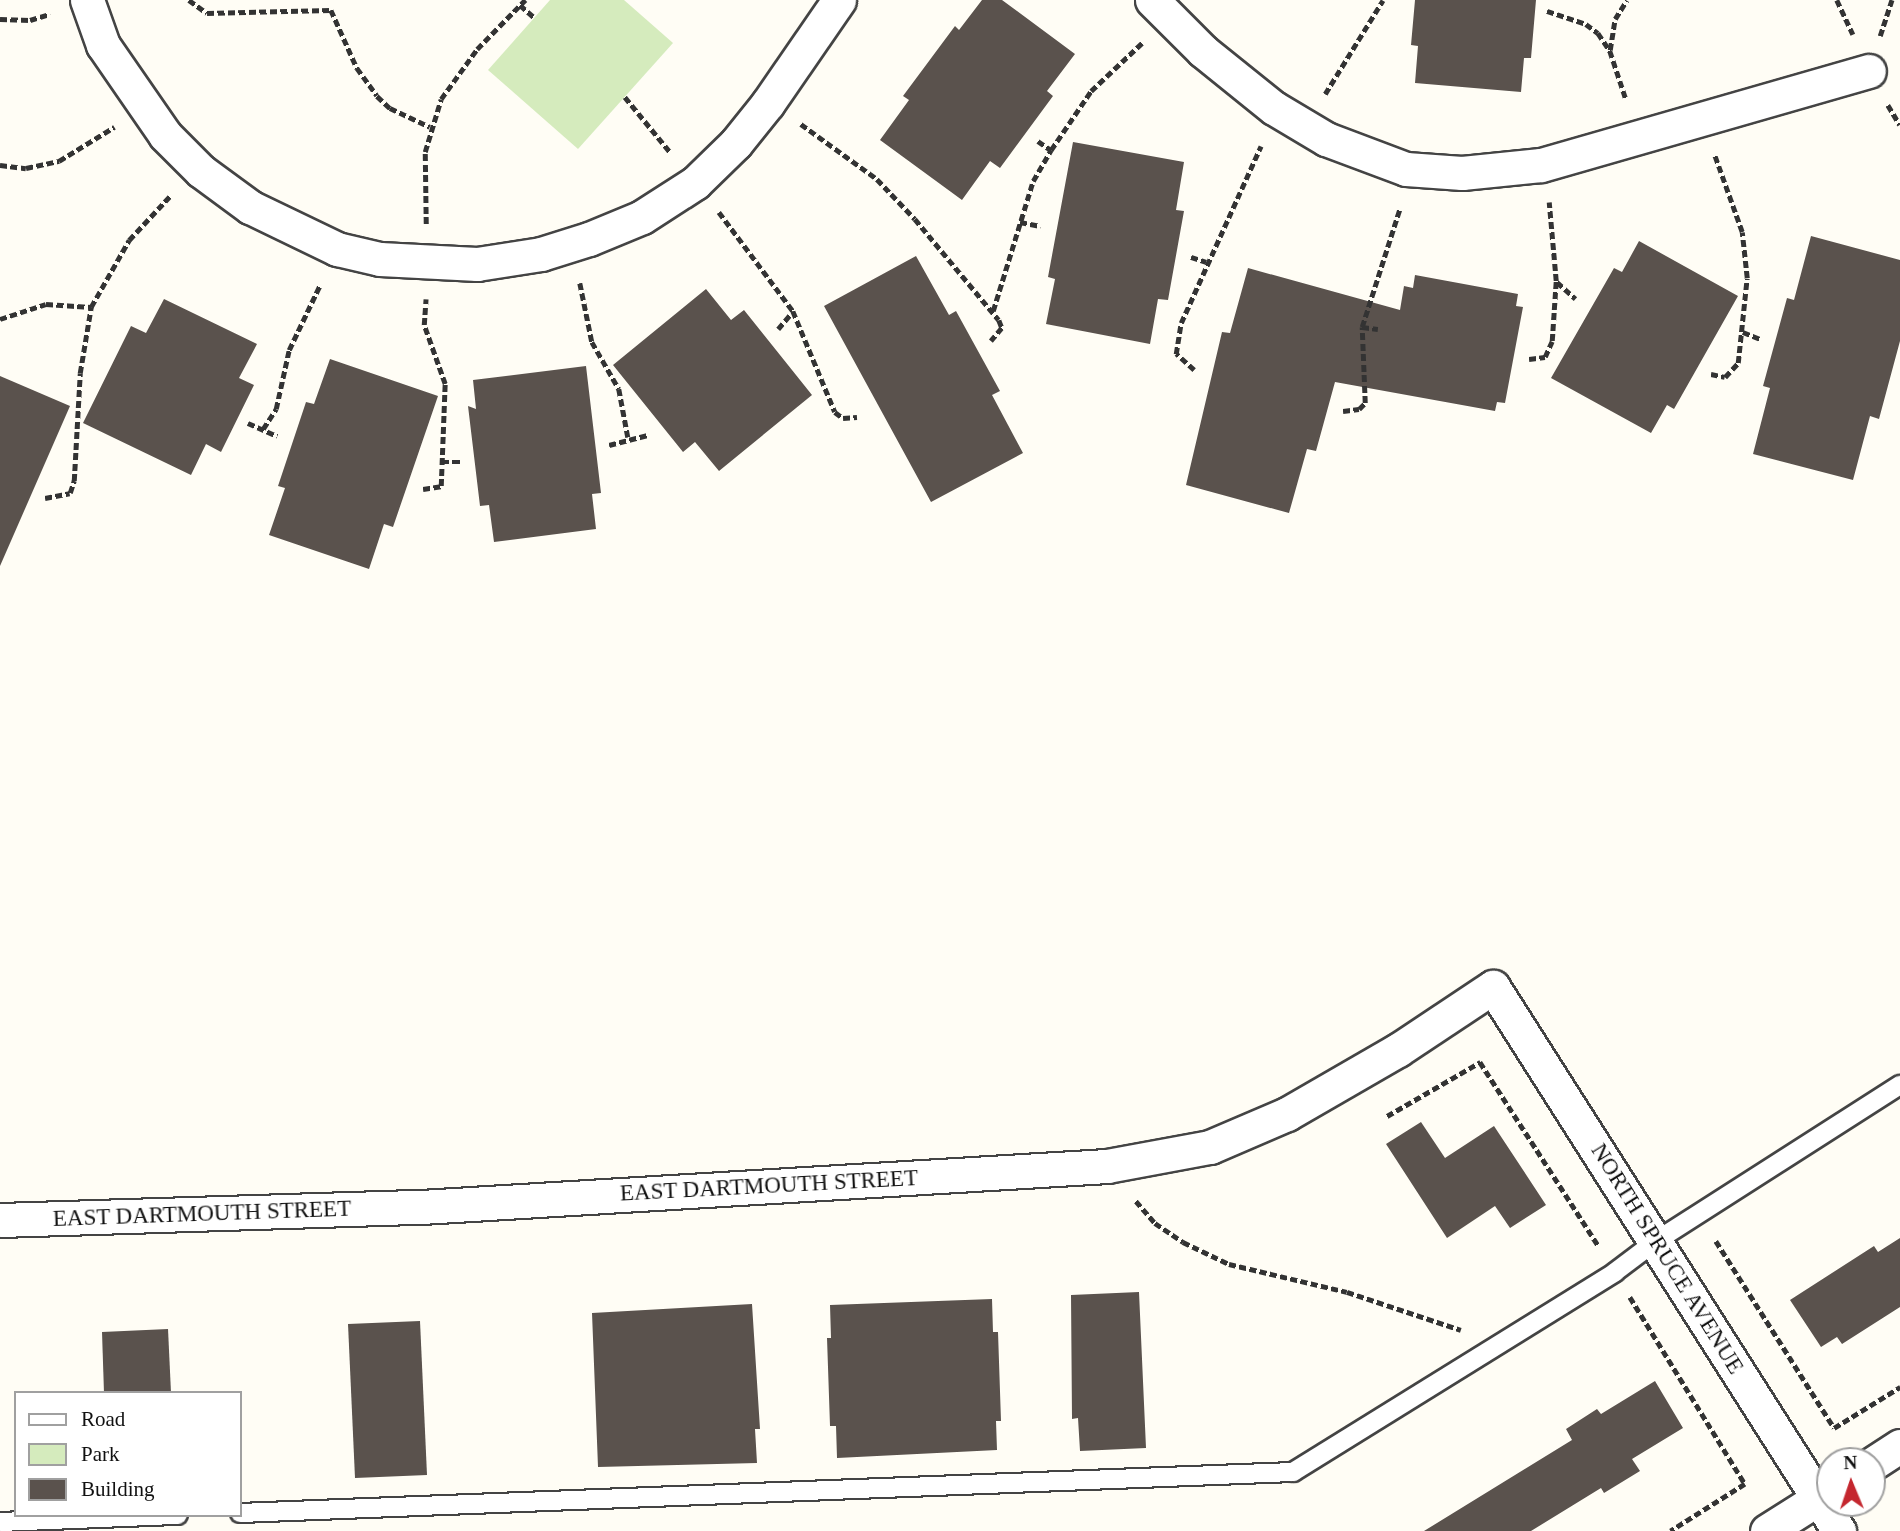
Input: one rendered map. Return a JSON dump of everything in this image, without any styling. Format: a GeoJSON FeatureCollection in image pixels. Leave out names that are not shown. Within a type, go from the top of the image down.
{"type":"FeatureCollection","features":[{"type":"Feature","properties":{"kind":"street"},"geometry":{"type":"LineString","coordinates":[[87,1],[103,45],[144,107],[201,171],[250,207],[337,250],[429,263],[477,264],[567,246],[642,217],[695,183],[736,143],[768,103],[839,0]]}},
{"type":"Feature","properties":{"kind":"street"},"geometry":{"type":"LineString","coordinates":[[1161,9],[1203,51],[1294,120],[1406,169],[1462,173],[1541,165],[1637,140],[1869,71]]}},
{"type":"Feature","properties":{"kind":"street","name":"EAST DARTMOUTH STREET"},"geometry":{"type":"LineString","coordinates":[[0,1220],[421,1208],[1107,1166],[1210,1147],[1287,1114],[1398,1050],[1493,987]]}},
{"type":"Feature","properties":{"kind":"street","name":"NORTH SPRUCE AVENUE"},"geometry":{"type":"LineString","coordinates":[[1493,987],[1656,1241],[1816,1482]]}},
{"type":"Feature","properties":{"kind":"street"},"geometry":{"type":"LineString","coordinates":[[1767,1531],[1816,1499]]}},
{"type":"Feature","properties":{"kind":"lane"},"geometry":{"type":"LineString","coordinates":[[242,1513],[1293,1472],[1615,1272],[1656,1241],[1900,1085]]}},
{"type":"Feature","properties":{"kind":"lane"},"geometry":{"type":"LineString","coordinates":[[0,1522],[127,1517]]}},
{"type":"Feature","properties":{"kind":"path"},"geometry":{"type":"LineString","coordinates":[[189,0],[207,13],[331,10],[357,68],[377,96],[390,108],[429,127]]}},
{"type":"Feature","properties":{"kind":"path"},"geometry":{"type":"LineString","coordinates":[[423,489],[441,486],[444,384],[424,325],[429,263],[424,174],[429,127],[457,75],[525,0]]}},
{"type":"Feature","properties":{"kind":"path"},"geometry":{"type":"LineString","coordinates":[[1194,370],[1182,363],[1175,344],[1206,262],[1250,163],[1294,120],[1383,0]]}},
{"type":"Feature","properties":{"kind":"path"},"geometry":{"type":"LineString","coordinates":[[1610,51],[1615,19],[1627,0]]}},
{"type":"Feature","properties":{"kind":"path"},"geometry":{"type":"LineString","coordinates":[[0,19],[30,20],[87,1]]}},
{"type":"Feature","properties":{"kind":"path"},"geometry":{"type":"LineString","coordinates":[[520,5],[534,17]]}},
{"type":"Feature","properties":{"kind":"path"},"geometry":{"type":"LineString","coordinates":[[993,311],[1020,222],[1051,150],[1100,81],[1161,9]]}},
{"type":"Feature","properties":{"kind":"path"},"geometry":{"type":"LineString","coordinates":[[1547,11],[1586,24],[1610,51],[1637,140]]}},
{"type":"Feature","properties":{"kind":"path"},"geometry":{"type":"LineString","coordinates":[[625,97],[793,311],[835,412],[843,418],[857,417]]}},
{"type":"Feature","properties":{"kind":"path"},"geometry":{"type":"LineString","coordinates":[[768,103],[877,179],[993,311],[1002,328],[991,341]]}},
{"type":"Feature","properties":{"kind":"path"},"geometry":{"type":"LineString","coordinates":[[0,165],[26,168],[59,161],[144,107]]}},
{"type":"Feature","properties":{"kind":"path"},"geometry":{"type":"LineString","coordinates":[[1703,120],[1747,254],[1743,332],[1733,373],[1725,377],[1711,374]]}},
{"type":"Feature","properties":{"kind":"path"},"geometry":{"type":"LineString","coordinates":[[1038,141],[1051,150]]}},
{"type":"Feature","properties":{"kind":"path"},"geometry":{"type":"LineString","coordinates":[[1530,359],[1550,352],[1556,281],[1554,228],[1541,165]]}},
{"type":"Feature","properties":{"kind":"path"},"geometry":{"type":"LineString","coordinates":[[1343,411],[1359,409],[1365,403],[1362,327],[1371,288],[1397,230],[1406,169]]}},
{"type":"Feature","properties":{"kind":"path"},"geometry":{"type":"LineString","coordinates":[[45,498],[70,493],[74,481],[80,373],[91,307],[108,272],[151,212],[201,171]]}},
{"type":"Feature","properties":{"kind":"path"},"geometry":{"type":"LineString","coordinates":[[1020,222],[1041,226]]}},
{"type":"Feature","properties":{"kind":"path"},"geometry":{"type":"LineString","coordinates":[[567,246],[587,302],[597,356],[619,388],[628,437]]}},
{"type":"Feature","properties":{"kind":"path"},"geometry":{"type":"LineString","coordinates":[[263,429],[279,401],[289,350],[337,250]]}},
{"type":"Feature","properties":{"kind":"path"},"geometry":{"type":"LineString","coordinates":[[1191,257],[1206,262]]}},
{"type":"Feature","properties":{"kind":"path"},"geometry":{"type":"LineString","coordinates":[[1556,281],[1576,299]]}},
{"type":"Feature","properties":{"kind":"path"},"geometry":{"type":"LineString","coordinates":[[0,319],[46,304],[91,307]]}},
{"type":"Feature","properties":{"kind":"path"},"geometry":{"type":"LineString","coordinates":[[778,329],[793,311]]}},
{"type":"Feature","properties":{"kind":"path"},"geometry":{"type":"LineString","coordinates":[[1362,327],[1378,329]]}},
{"type":"Feature","properties":{"kind":"path"},"geometry":{"type":"LineString","coordinates":[[1743,332],[1760,339]]}},
{"type":"Feature","properties":{"kind":"path"},"geometry":{"type":"LineString","coordinates":[[248,423],[277,436]]}},
{"type":"Feature","properties":{"kind":"path"},"geometry":{"type":"LineString","coordinates":[[609,445],[628,437],[648,435]]}},
{"type":"Feature","properties":{"kind":"path"},"geometry":{"type":"LineString","coordinates":[[442,462],[461,462]]}},
{"type":"Feature","properties":{"kind":"path"},"geometry":{"type":"LineString","coordinates":[[1107,1166],[1155,1223],[1183,1242],[1229,1264],[1347,1292],[1473,1334],[1490,1349]]}},
{"type":"Feature","properties":{"kind":"path"},"geometry":{"type":"LineString","coordinates":[[1699,1213],[1834,1428],[1900,1387]]}},
{"type":"Feature","properties":{"kind":"green space"},"geometry":{"type":"Polygon","coordinates":[[[550,0],[624,0],[673,43],[578,149],[488,70],[550,0]]]}},
{"type":"Feature","properties":{"kind":"building"},"geometry":{"type":"Polygon","coordinates":[[[982,0],[1002,0],[1075,54],[1047,91],[1053,96],[1000,168],[990,161],[962,200],[880,140],[909,100],[903,96],[955,26],[959,30],[982,0]]]}},
{"type":"Feature","properties":{"kind":"building"},"geometry":{"type":"Polygon","coordinates":[[[1415,0],[1536,0],[1531,58],[1524,58],[1521,92],[1415,83],[1418,46],[1411,45],[1415,0]]]}},
{"type":"Feature","properties":{"kind":"building"},"geometry":{"type":"Polygon","coordinates":[[[1073,142],[1184,162],[1176,210],[1184,211],[1168,300],[1158,299],[1150,344],[1046,324],[1055,279],[1048,277],[1073,142]]]}},
{"type":"Feature","properties":{"kind":"building"},"geometry":{"type":"Polygon","coordinates":[[[1811,236],[1900,260],[1900,341],[1879,419],[1870,416],[1853,480],[1753,454],[1770,388],[1763,386],[1787,298],[1794,300],[1811,236]]]}},
{"type":"Feature","properties":{"kind":"building"},"geometry":{"type":"Polygon","coordinates":[[[1639,241],[1738,296],[1674,409],[1667,405],[1651,433],[1551,378],[1614,268],[1622,272],[1639,241]]]}},
{"type":"Feature","properties":{"kind":"building"},"geometry":{"type":"Polygon","coordinates":[[[916,256],[949,315],[956,311],[1000,391],[992,395],[1023,453],[931,502],[824,306],[916,256]]]}},
{"type":"Feature","properties":{"kind":"building"},"geometry":{"type":"Polygon","coordinates":[[[1248,268],[1400,310],[1404,286],[1413,288],[1415,275],[1518,294],[1516,306],[1523,307],[1505,403],[1497,402],[1495,411],[1335,382],[1316,451],[1307,449],[1289,513],[1186,485],[1222,332],[1230,333],[1248,268]]]}},
{"type":"Feature","properties":{"kind":"building"},"geometry":{"type":"Polygon","coordinates":[[[706,289],[731,320],[744,310],[812,395],[719,471],[695,442],[683,452],[613,365],[706,289]]]}},
{"type":"Feature","properties":{"kind":"building"},"geometry":{"type":"Polygon","coordinates":[[[164,299],[257,344],[239,378],[254,385],[221,452],[206,444],[191,475],[83,423],[131,326],[146,333],[164,299]]]}},
{"type":"Feature","properties":{"kind":"building"},"geometry":{"type":"Polygon","coordinates":[[[330,359],[438,396],[393,527],[384,524],[369,569],[269,535],[285,488],[278,486],[306,402],[314,404],[330,359]]]}},
{"type":"Feature","properties":{"kind":"building"},"geometry":{"type":"Polygon","coordinates":[[[586,366],[601,493],[592,494],[596,529],[494,542],[489,505],[480,506],[468,406],[476,409],[473,380],[586,366]]]}},
{"type":"Feature","properties":{"kind":"building"},"geometry":{"type":"Polygon","coordinates":[[[0,376],[70,406],[0,566],[0,376]]]}},
{"type":"Feature","properties":{"kind":"building"},"geometry":{"type":"Polygon","coordinates":[[[1421,1122],[1445,1158],[1494,1126],[1546,1205],[1510,1228],[1495,1206],[1447,1238],[1386,1144],[1421,1122]]]}},
{"type":"Feature","properties":{"kind":"building"},"geometry":{"type":"Polygon","coordinates":[[[1900,1238],[1900,1307],[1842,1344],[1837,1337],[1821,1347],[1790,1300],[1874,1246],[1878,1252],[1900,1238]]]}},
{"type":"Feature","properties":{"kind":"building"},"geometry":{"type":"Polygon","coordinates":[[[1139,1292],[1146,1448],[1080,1451],[1078,1418],[1072,1419],[1071,1295],[1139,1292]]]}},
{"type":"Feature","properties":{"kind":"building"},"geometry":{"type":"Polygon","coordinates":[[[992,1299],[993,1332],[998,1332],[1001,1421],[996,1421],[997,1450],[837,1458],[836,1426],[830,1426],[827,1338],[831,1338],[830,1305],[992,1299]]]}},
{"type":"Feature","properties":{"kind":"building"},"geometry":{"type":"Polygon","coordinates":[[[752,1304],[760,1429],[755,1429],[757,1463],[598,1467],[592,1313],[752,1304]]]}},
{"type":"Feature","properties":{"kind":"building"},"geometry":{"type":"Polygon","coordinates":[[[420,1321],[427,1475],[355,1478],[348,1324],[420,1321]]]}},
{"type":"Feature","properties":{"kind":"building"},"geometry":{"type":"Polygon","coordinates":[[[168,1329],[171,1391],[104,1391],[102,1332],[168,1329]]]}},
{"type":"Feature","properties":{"kind":"building"},"geometry":{"type":"Polygon","coordinates":[[[1655,1381],[1683,1428],[1632,1459],[1640,1471],[1604,1493],[1601,1488],[1531,1531],[1424,1531],[1572,1440],[1566,1429],[1597,1409],[1601,1414],[1655,1381]]]}}]}
